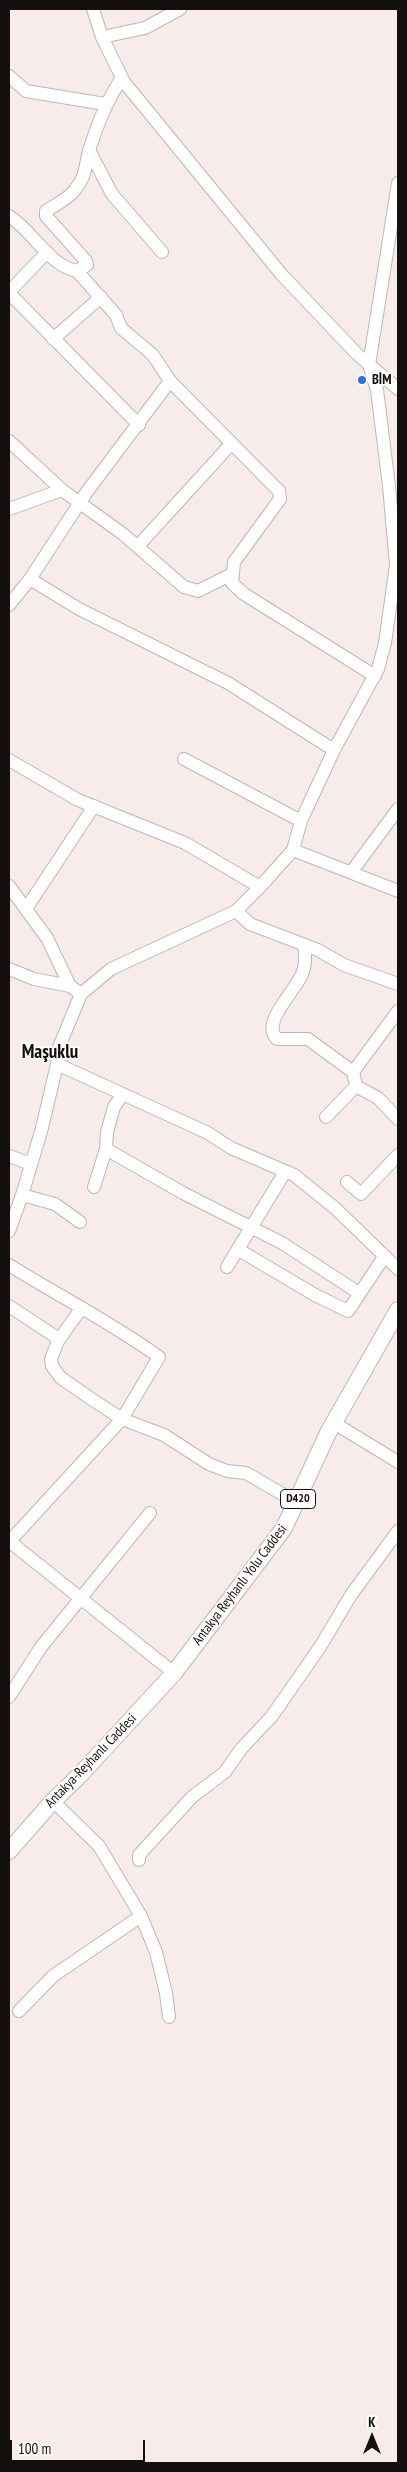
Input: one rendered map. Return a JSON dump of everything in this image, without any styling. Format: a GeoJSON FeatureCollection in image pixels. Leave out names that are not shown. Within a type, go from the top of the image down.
{"type":"FeatureCollection","features":[{"type":"Feature","properties":{"kind":"main road","name":"Antakya Reyhanlı Yolu Caddesi"},"geometry":{"type":"LineString","coordinates":[[174,1673],[284,1528],[334,1423],[398,1310]]}},
{"type":"Feature","properties":{"kind":"main road","name":"Antakya-Reyhanlı Caddesi"},"geometry":{"type":"LineString","coordinates":[[9,1851],[53,1801],[79,1776],[174,1673]]}},
{"type":"Feature","properties":{"kind":"street"},"geometry":{"type":"LineString","coordinates":[[9,1232],[31,1164],[57,1064],[58,1048],[81,994],[111,969],[236,911],[293,850],[301,821],[334,750],[375,676],[385,643],[397,565],[380,381],[369,365],[282,275],[122,78],[102,37],[93,9]]}},
{"type":"Feature","properties":{"kind":"street"},"geometry":{"type":"LineString","coordinates":[[102,37],[145,28],[180,9]]}},
{"type":"Feature","properties":{"kind":"street"},"geometry":{"type":"LineString","coordinates":[[9,76],[26,91],[105,104]]}},
{"type":"Feature","properties":{"kind":"street"},"geometry":{"type":"LineString","coordinates":[[77,271],[86,265],[86,261],[46,216],[46,211],[73,192],[88,165],[89,150],[105,104],[122,78]]}},
{"type":"Feature","properties":{"kind":"street"},"geometry":{"type":"LineString","coordinates":[[89,150],[112,194],[162,252]]}},
{"type":"Feature","properties":{"kind":"street"},"geometry":{"type":"LineString","coordinates":[[369,365],[398,184]]}},
{"type":"Feature","properties":{"kind":"street"},"geometry":{"type":"LineString","coordinates":[[9,216],[20,223],[47,252],[68,269],[77,271],[116,315],[121,328],[153,355],[170,381],[279,491],[280,499],[234,562],[232,583],[244,594],[375,676]]}},
{"type":"Feature","properties":{"kind":"street"},"geometry":{"type":"LineString","coordinates":[[47,252],[9,293],[53,340],[139,425]]}},
{"type":"Feature","properties":{"kind":"street"},"geometry":{"type":"LineString","coordinates":[[53,340],[101,297]]}},
{"type":"Feature","properties":{"kind":"street"},"geometry":{"type":"LineString","coordinates":[[9,605],[30,579],[80,504],[170,381]]}},
{"type":"Feature","properties":{"kind":"street"},"geometry":{"type":"LineString","coordinates":[[380,381],[398,389]]}},
{"type":"Feature","properties":{"kind":"street"},"geometry":{"type":"LineString","coordinates":[[9,441],[62,490],[138,546],[184,587],[198,591],[232,574]]}},
{"type":"Feature","properties":{"kind":"street"},"geometry":{"type":"LineString","coordinates":[[138,546],[231,444]]}},
{"type":"Feature","properties":{"kind":"street"},"geometry":{"type":"LineString","coordinates":[[9,509],[62,490]]}},
{"type":"Feature","properties":{"kind":"street"},"geometry":{"type":"LineString","coordinates":[[30,579],[103,622],[228,683],[334,750]]}},
{"type":"Feature","properties":{"kind":"street"},"geometry":{"type":"LineString","coordinates":[[184,759],[301,821]]}},
{"type":"Feature","properties":{"kind":"street"},"geometry":{"type":"LineString","coordinates":[[9,760],[78,800],[185,843],[260,887]]}},
{"type":"Feature","properties":{"kind":"street"},"geometry":{"type":"LineString","coordinates":[[26,909],[94,806]]}},
{"type":"Feature","properties":{"kind":"street"},"geometry":{"type":"LineString","coordinates":[[352,872],[398,809]]}},
{"type":"Feature","properties":{"kind":"street"},"geometry":{"type":"LineString","coordinates":[[293,850],[398,891]]}},
{"type":"Feature","properties":{"kind":"street"},"geometry":{"type":"LineString","coordinates":[[9,886],[47,938],[70,986]]}},
{"type":"Feature","properties":{"kind":"street"},"geometry":{"type":"LineString","coordinates":[[236,911],[250,924],[304,945],[344,965],[398,984]]}},
{"type":"Feature","properties":{"kind":"street"},"geometry":{"type":"LineString","coordinates":[[304,945],[304,970],[288,1000],[273,1019],[272,1034],[278,1039],[308,1040],[353,1072],[356,1086],[378,1098],[398,1119]]}},
{"type":"Feature","properties":{"kind":"street"},"geometry":{"type":"LineString","coordinates":[[9,969],[34,979],[70,986],[81,994]]}},
{"type":"Feature","properties":{"kind":"street"},"geometry":{"type":"LineString","coordinates":[[353,1072],[398,1011]]}},
{"type":"Feature","properties":{"kind":"street"},"geometry":{"type":"LineString","coordinates":[[57,1064],[208,1133],[231,1148],[294,1175],[335,1208],[398,1269]]}},
{"type":"Feature","properties":{"kind":"street"},"geometry":{"type":"LineString","coordinates":[[326,1117],[356,1086]]}},
{"type":"Feature","properties":{"kind":"street"},"geometry":{"type":"LineString","coordinates":[[94,1187],[106,1149],[107,1132],[114,1107],[122,1094]]}},
{"type":"Feature","properties":{"kind":"street"},"geometry":{"type":"LineString","coordinates":[[106,1149],[183,1193],[282,1243],[359,1293]]}},
{"type":"Feature","properties":{"kind":"street"},"geometry":{"type":"LineString","coordinates":[[347,1182],[361,1194],[398,1155]]}},
{"type":"Feature","properties":{"kind":"street"},"geometry":{"type":"LineString","coordinates":[[9,1156],[31,1164]]}},
{"type":"Feature","properties":{"kind":"street"},"geometry":{"type":"LineString","coordinates":[[227,1267],[285,1172]]}},
{"type":"Feature","properties":{"kind":"street"},"geometry":{"type":"LineString","coordinates":[[22,1196],[56,1204],[80,1222]]}},
{"type":"Feature","properties":{"kind":"street"},"geometry":{"type":"LineString","coordinates":[[239,1250],[315,1295],[348,1311],[384,1257]]}},
{"type":"Feature","properties":{"kind":"street"},"geometry":{"type":"LineString","coordinates":[[9,1265],[81,1309],[121,1330],[159,1357],[122,1419],[10,1543],[81,1597],[174,1673]]}},
{"type":"Feature","properties":{"kind":"street"},"geometry":{"type":"LineString","coordinates":[[9,1306],[58,1341]]}},
{"type":"Feature","properties":{"kind":"street"},"geometry":{"type":"LineString","coordinates":[[81,1309],[58,1341],[52,1359],[52,1366],[61,1378],[122,1419],[164,1435],[209,1464],[227,1472],[246,1473],[264,1481],[296,1502]]}},
{"type":"Feature","properties":{"kind":"street"},"geometry":{"type":"LineString","coordinates":[[334,1423],[398,1462]]}},
{"type":"Feature","properties":{"kind":"street"},"geometry":{"type":"LineString","coordinates":[[9,1697],[42,1647],[150,1512]]}},
{"type":"Feature","properties":{"kind":"street"},"geometry":{"type":"LineString","coordinates":[[139,1860],[139,1856],[192,1797],[225,1772],[241,1748],[272,1716],[320,1647],[351,1595],[398,1531]]}},
{"type":"Feature","properties":{"kind":"street"},"geometry":{"type":"LineString","coordinates":[[53,1801],[99,1846],[141,1916],[156,1952],[166,1993],[168,2017]]}},
{"type":"Feature","properties":{"kind":"street"},"geometry":{"type":"LineString","coordinates":[[19,2011],[52,1976],[141,1916]]}},
{"type":"Feature","properties":{"kind":"place","name":"BİM"},"geometry":{"type":"Point","coordinates":[362,380]}},
{"type":"Feature","properties":{"kind":"district","name":"Maşuklu"},"geometry":{"type":"Point","coordinates":[50,1053]}}]}
